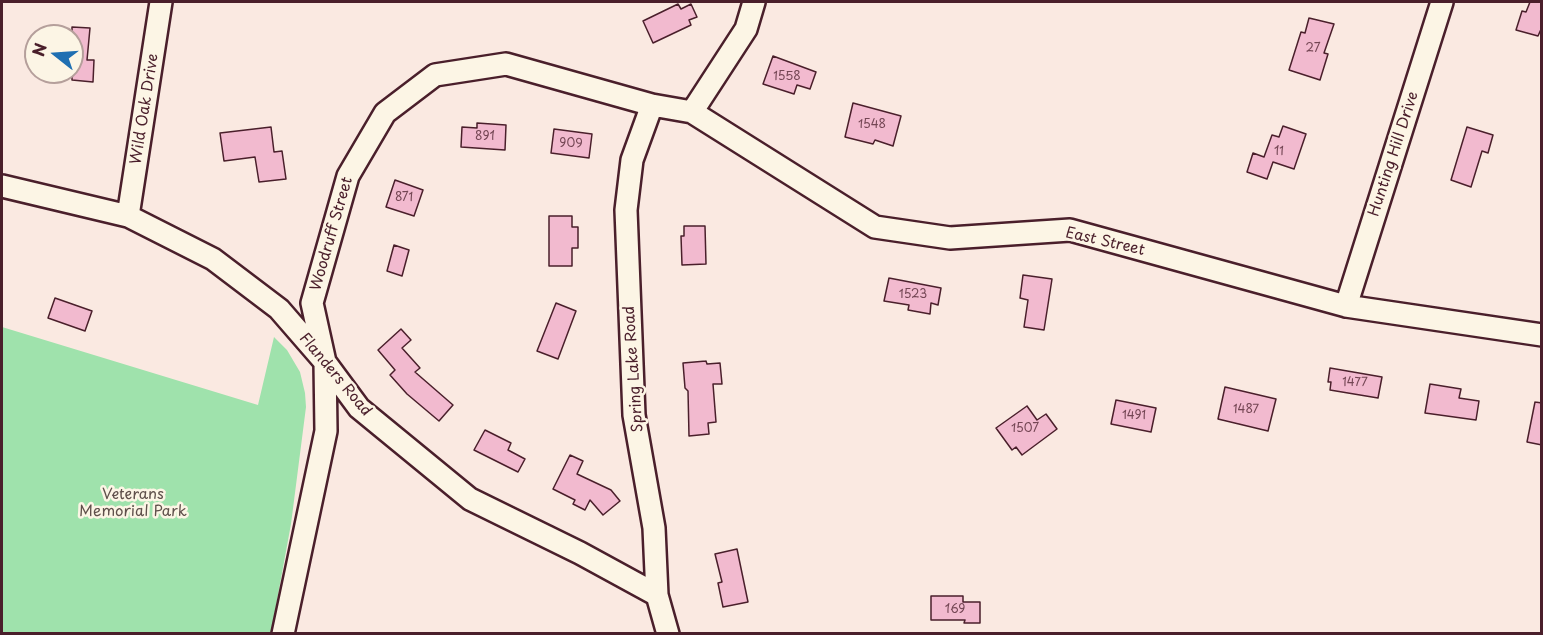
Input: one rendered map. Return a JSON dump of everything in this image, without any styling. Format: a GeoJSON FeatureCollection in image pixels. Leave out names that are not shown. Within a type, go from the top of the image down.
{"type":"FeatureCollection","features":[{"type":"Feature","properties":{"kind":"street","name":"Wild Oak Drive"},"geometry":{"type":"LineString","coordinates":[[128,216],[161,2]]}},
{"type":"Feature","properties":{"kind":"street"},"geometry":{"type":"LineString","coordinates":[[692,112],[746,29],[754,2]]}},
{"type":"Feature","properties":{"kind":"street","name":"Hunting Hill Drive"},"geometry":{"type":"LineString","coordinates":[[1346,306],[1442,2]]}},
{"type":"Feature","properties":{"kind":"street","name":"Woodruff Street"},"geometry":{"type":"LineString","coordinates":[[283,633],[326,431],[325,362],[312,303],[348,176],[385,113],[435,75],[506,64],[652,105],[692,112]]}},
{"type":"Feature","properties":{"kind":"street","name":"Spring Lake Road"},"geometry":{"type":"LineString","coordinates":[[652,105],[632,160],[626,210],[634,415],[654,528],[657,596],[668,633]]}},
{"type":"Feature","properties":{"kind":"street","name":"East Street"},"geometry":{"type":"LineString","coordinates":[[692,112],[875,227],[950,238],[1070,230],[1346,306],[1542,335]]}},
{"type":"Feature","properties":{"kind":"street","name":"Flanders Road"},"geometry":{"type":"LineString","coordinates":[[2,186],[128,216],[213,258],[279,309],[325,362],[359,408],[470,499],[580,553],[657,596]]}},
{"type":"Feature","properties":{"kind":"green space","name":"Veterans Memorial Park"},"geometry":{"type":"Polygon","coordinates":[[[2,327],[258,405],[274,337],[287,350],[300,372],[306,407],[291,524],[271,633],[2,633],[2,327]]]}},
{"type":"Feature","properties":{"kind":"building"},"geometry":{"type":"Polygon","coordinates":[[[1530,2],[1542,2],[1542,27],[1538,36],[1516,30],[1522,11],[1526,12],[1530,2]]]}},
{"type":"Feature","properties":{"kind":"building"},"geometry":{"type":"Polygon","coordinates":[[[678,4],[681,9],[691,4],[697,17],[689,20],[691,25],[653,43],[643,21],[678,4]]]}},
{"type":"Feature","properties":{"kind":"building"},"geometry":{"type":"Polygon","coordinates":[[[1309,18],[1334,24],[1324,53],[1328,54],[1320,80],[1289,70],[1301,32],[1305,33],[1309,18]]]}},
{"type":"Feature","properties":{"kind":"building"},"geometry":{"type":"Polygon","coordinates":[[[84,28],[90,28],[87,60],[94,60],[93,82],[84,81],[84,28]]]}},
{"type":"Feature","properties":{"kind":"building"},"geometry":{"type":"Polygon","coordinates":[[[773,56],[816,72],[810,89],[797,85],[794,94],[763,84],[773,56]]]}},
{"type":"Feature","properties":{"kind":"building"},"geometry":{"type":"Polygon","coordinates":[[[853,103],[901,116],[893,146],[875,140],[873,144],[845,137],[853,103]]]}},
{"type":"Feature","properties":{"kind":"building"},"geometry":{"type":"Polygon","coordinates":[[[477,123],[506,125],[505,150],[461,147],[462,127],[477,128],[477,123]]]}},
{"type":"Feature","properties":{"kind":"building"},"geometry":{"type":"Polygon","coordinates":[[[1283,126],[1306,134],[1294,169],[1273,162],[1267,179],[1247,172],[1253,153],[1264,157],[1272,135],[1279,137],[1283,126]]]}},
{"type":"Feature","properties":{"kind":"building"},"geometry":{"type":"Polygon","coordinates":[[[271,127],[274,152],[282,151],[286,179],[259,182],[255,157],[224,161],[220,133],[271,127]]]}},
{"type":"Feature","properties":{"kind":"building"},"geometry":{"type":"Polygon","coordinates":[[[1467,127],[1493,135],[1488,153],[1482,151],[1471,187],[1451,180],[1467,127]]]}},
{"type":"Feature","properties":{"kind":"building"},"geometry":{"type":"Polygon","coordinates":[[[554,129],[592,134],[589,158],[551,153],[554,129]]]}},
{"type":"Feature","properties":{"kind":"building"},"geometry":{"type":"Polygon","coordinates":[[[395,180],[423,190],[414,216],[386,207],[395,180]]]}},
{"type":"Feature","properties":{"kind":"building"},"geometry":{"type":"Polygon","coordinates":[[[549,216],[572,216],[572,227],[578,227],[578,248],[572,248],[572,266],[549,266],[549,216]]]}},
{"type":"Feature","properties":{"kind":"building"},"geometry":{"type":"Polygon","coordinates":[[[684,226],[705,226],[706,264],[682,265],[681,236],[684,236],[684,226]]]}},
{"type":"Feature","properties":{"kind":"building"},"geometry":{"type":"Polygon","coordinates":[[[394,245],[409,250],[402,276],[387,271],[394,245]]]}},
{"type":"Feature","properties":{"kind":"building"},"geometry":{"type":"Polygon","coordinates":[[[1023,275],[1052,279],[1044,330],[1024,327],[1028,300],[1020,298],[1023,275]]]}},
{"type":"Feature","properties":{"kind":"building"},"geometry":{"type":"Polygon","coordinates":[[[889,278],[941,288],[938,305],[931,303],[930,314],[908,310],[909,305],[884,301],[889,278]]]}},
{"type":"Feature","properties":{"kind":"building"},"geometry":{"type":"Polygon","coordinates":[[[55,298],[92,311],[85,331],[48,318],[55,298]]]}},
{"type":"Feature","properties":{"kind":"building"},"geometry":{"type":"Polygon","coordinates":[[[556,303],[576,311],[558,359],[537,351],[556,303]]]}},
{"type":"Feature","properties":{"kind":"building"},"geometry":{"type":"Polygon","coordinates":[[[401,329],[411,340],[402,348],[420,368],[415,372],[453,405],[439,421],[407,394],[390,375],[395,370],[378,350],[401,329]]]}},
{"type":"Feature","properties":{"kind":"building"},"geometry":{"type":"Polygon","coordinates":[[[706,361],[707,364],[720,363],[722,384],[713,384],[716,422],[708,423],[709,434],[689,436],[688,391],[685,388],[683,363],[706,361]]]}},
{"type":"Feature","properties":{"kind":"building"},"geometry":{"type":"Polygon","coordinates":[[[1330,368],[1382,377],[1378,398],[1330,390],[1331,382],[1328,382],[1330,368]]]}},
{"type":"Feature","properties":{"kind":"building"},"geometry":{"type":"Polygon","coordinates":[[[1430,384],[1461,389],[1459,398],[1479,401],[1476,420],[1425,413],[1430,384]]]}},
{"type":"Feature","properties":{"kind":"building"},"geometry":{"type":"Polygon","coordinates":[[[1225,387],[1276,399],[1268,431],[1218,419],[1225,387]]]}},
{"type":"Feature","properties":{"kind":"building"},"geometry":{"type":"Polygon","coordinates":[[[1116,400],[1156,408],[1151,432],[1111,424],[1116,400]]]}},
{"type":"Feature","properties":{"kind":"building"},"geometry":{"type":"Polygon","coordinates":[[[1535,402],[1542,403],[1542,445],[1527,442],[1535,402]]]}},
{"type":"Feature","properties":{"kind":"building"},"geometry":{"type":"Polygon","coordinates":[[[1027,406],[1037,420],[1046,414],[1057,429],[1022,455],[1016,447],[1012,450],[996,428],[1027,406]]]}},
{"type":"Feature","properties":{"kind":"building"},"geometry":{"type":"Polygon","coordinates":[[[485,430],[511,443],[508,450],[525,459],[518,472],[474,450],[485,430]]]}},
{"type":"Feature","properties":{"kind":"building"},"geometry":{"type":"Polygon","coordinates":[[[570,455],[583,461],[577,474],[611,490],[620,501],[603,515],[590,500],[585,510],[573,504],[575,500],[553,489],[570,455]]]}},
{"type":"Feature","properties":{"kind":"building"},"geometry":{"type":"Polygon","coordinates":[[[737,549],[748,602],[723,607],[718,583],[722,582],[715,554],[737,549]]]}},
{"type":"Feature","properties":{"kind":"building"},"geometry":{"type":"Polygon","coordinates":[[[931,596],[963,596],[963,602],[980,602],[980,623],[964,623],[965,620],[931,620],[931,596]]]}}]}
